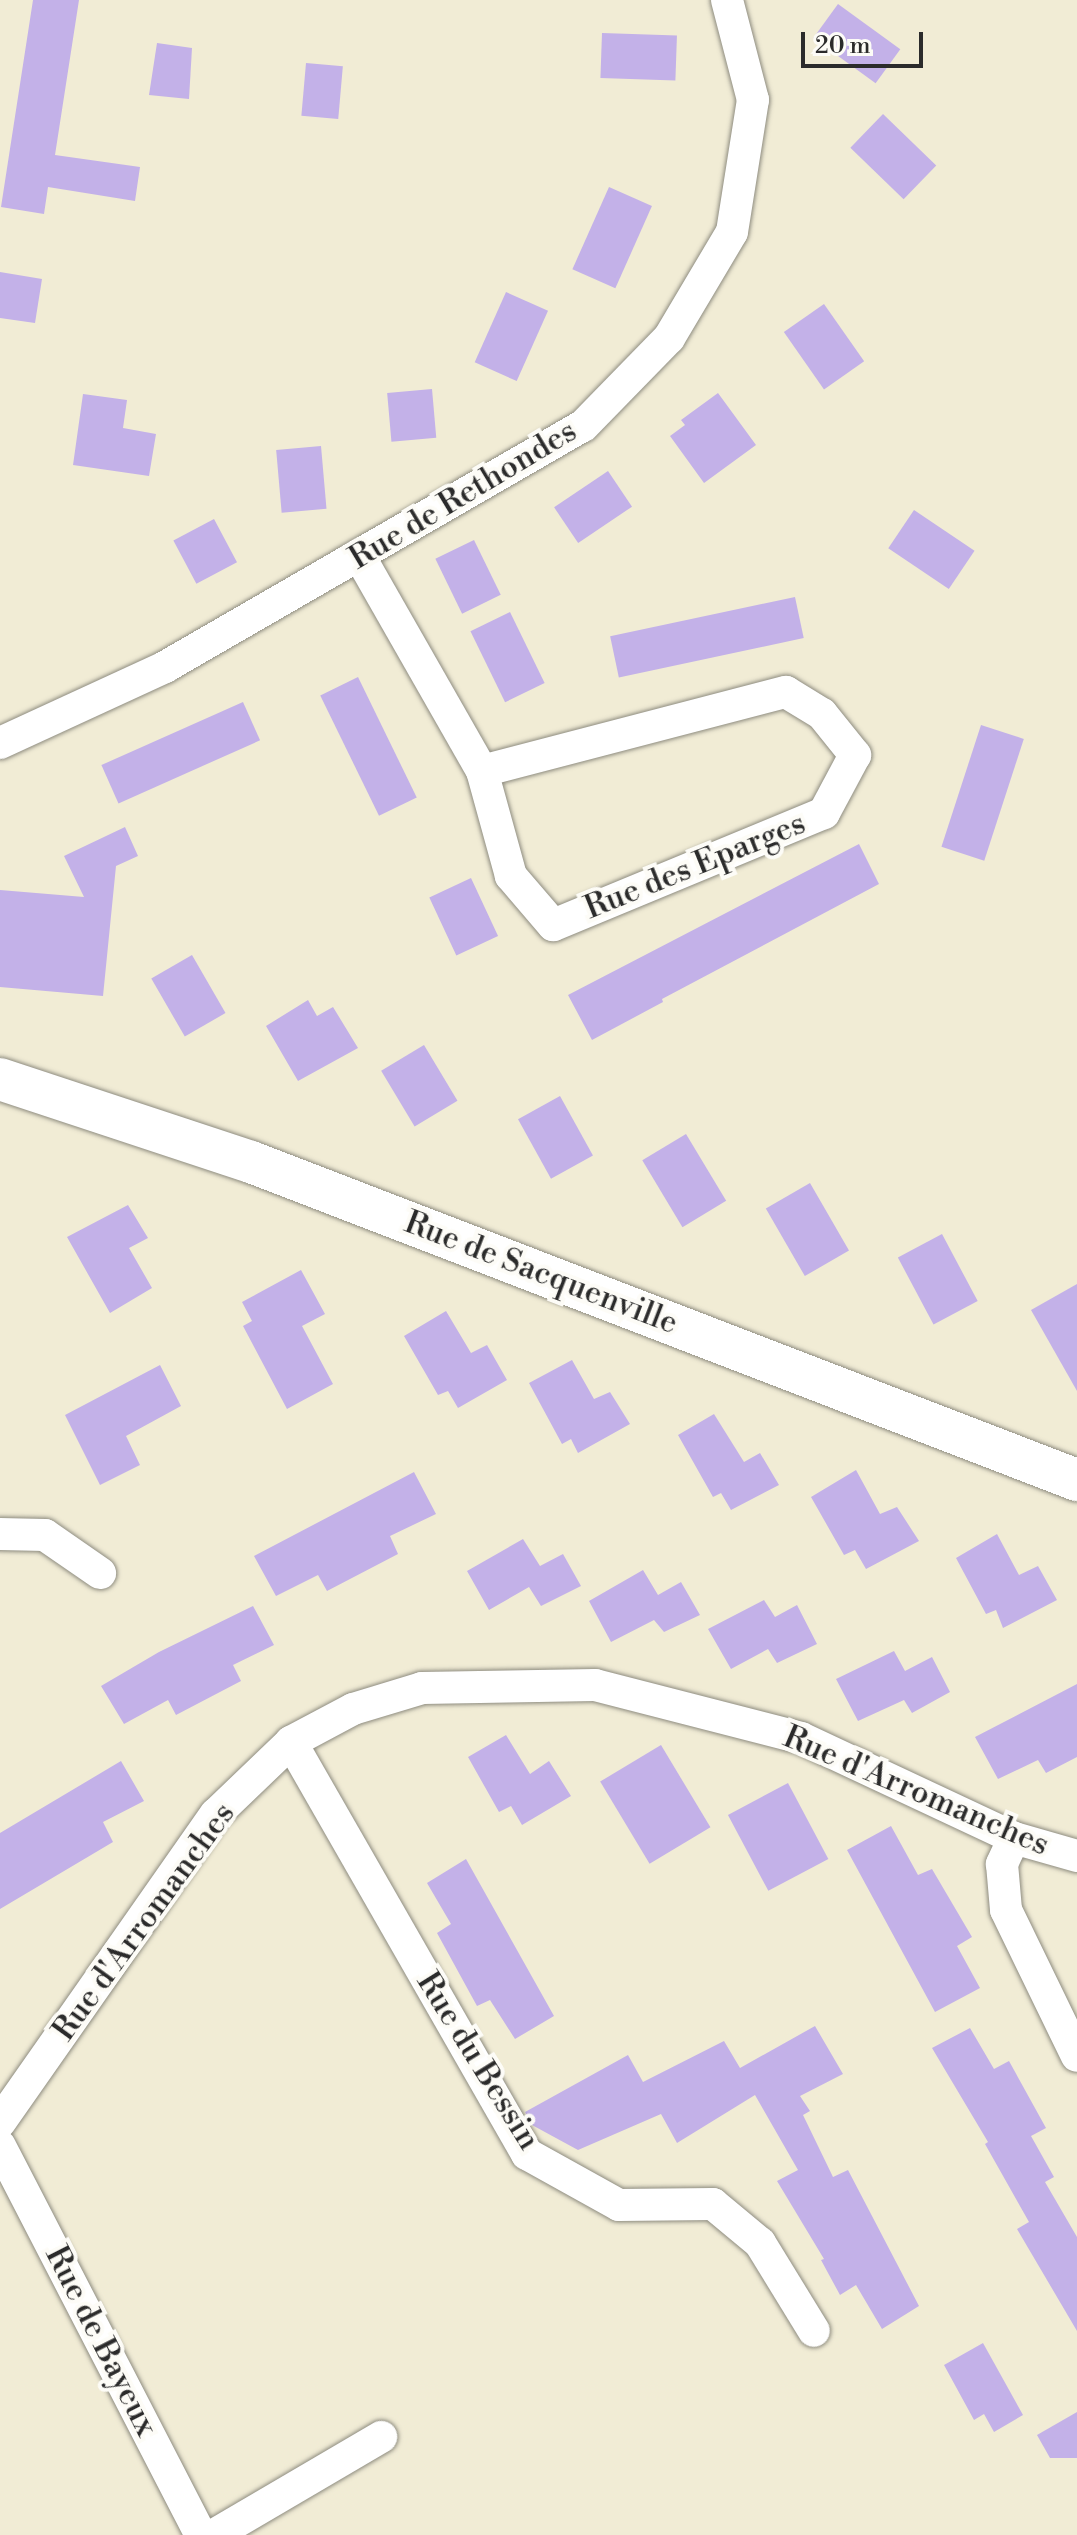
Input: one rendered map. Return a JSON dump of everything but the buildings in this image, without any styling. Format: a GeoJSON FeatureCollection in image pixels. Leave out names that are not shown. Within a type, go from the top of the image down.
{"type":"FeatureCollection","features":[{"type":"Feature","properties":{"kind":"street","name":"Rue de Rethondes"},"geometry":{"type":"LineString","coordinates":[[0,743],[165,667],[583,426],[669,338],[732,232],[753,100],[727,0]]}},
{"type":"Feature","properties":{"kind":"street","name":"Rue des Eparges"},"geometry":{"type":"LineString","coordinates":[[360,557],[482,771],[511,876],[553,925],[824,813],[855,755],[822,714],[786,692],[482,771]]}},
{"type":"Feature","properties":{"kind":"street","name":"Rue de Sacquenville"},"geometry":{"type":"LineString","coordinates":[[0,1079],[251,1162],[1077,1480]]}},
{"type":"Feature","properties":{"kind":"street"},"geometry":{"type":"LineString","coordinates":[[0,1534],[45,1535],[100,1573]]}},
{"type":"Feature","properties":{"kind":"street","name":"Rue d'Arromanches"},"geometry":{"type":"LineString","coordinates":[[0,2122],[216,1814],[291,1742],[353,1709],[422,1688],[595,1685],[801,1738],[1014,1838],[1077,1856]]}},
{"type":"Feature","properties":{"kind":"street","name":"Rue du Bessin"},"geometry":{"type":"LineString","coordinates":[[291,1742],[527,2154],[619,2205],[713,2204],[760,2243],[814,2331]]}},
{"type":"Feature","properties":{"kind":"street"},"geometry":{"type":"LineString","coordinates":[[1014,1838],[1002,1864],[1006,1910],[1077,2056]]}},
{"type":"Feature","properties":{"kind":"street","name":"Rue de Bayeux"},"geometry":{"type":"LineString","coordinates":[[0,2146],[201,2535]]}},
{"type":"Feature","properties":{"kind":"street"},"geometry":{"type":"LineString","coordinates":[[214,2535],[381,2437]]}}]}
